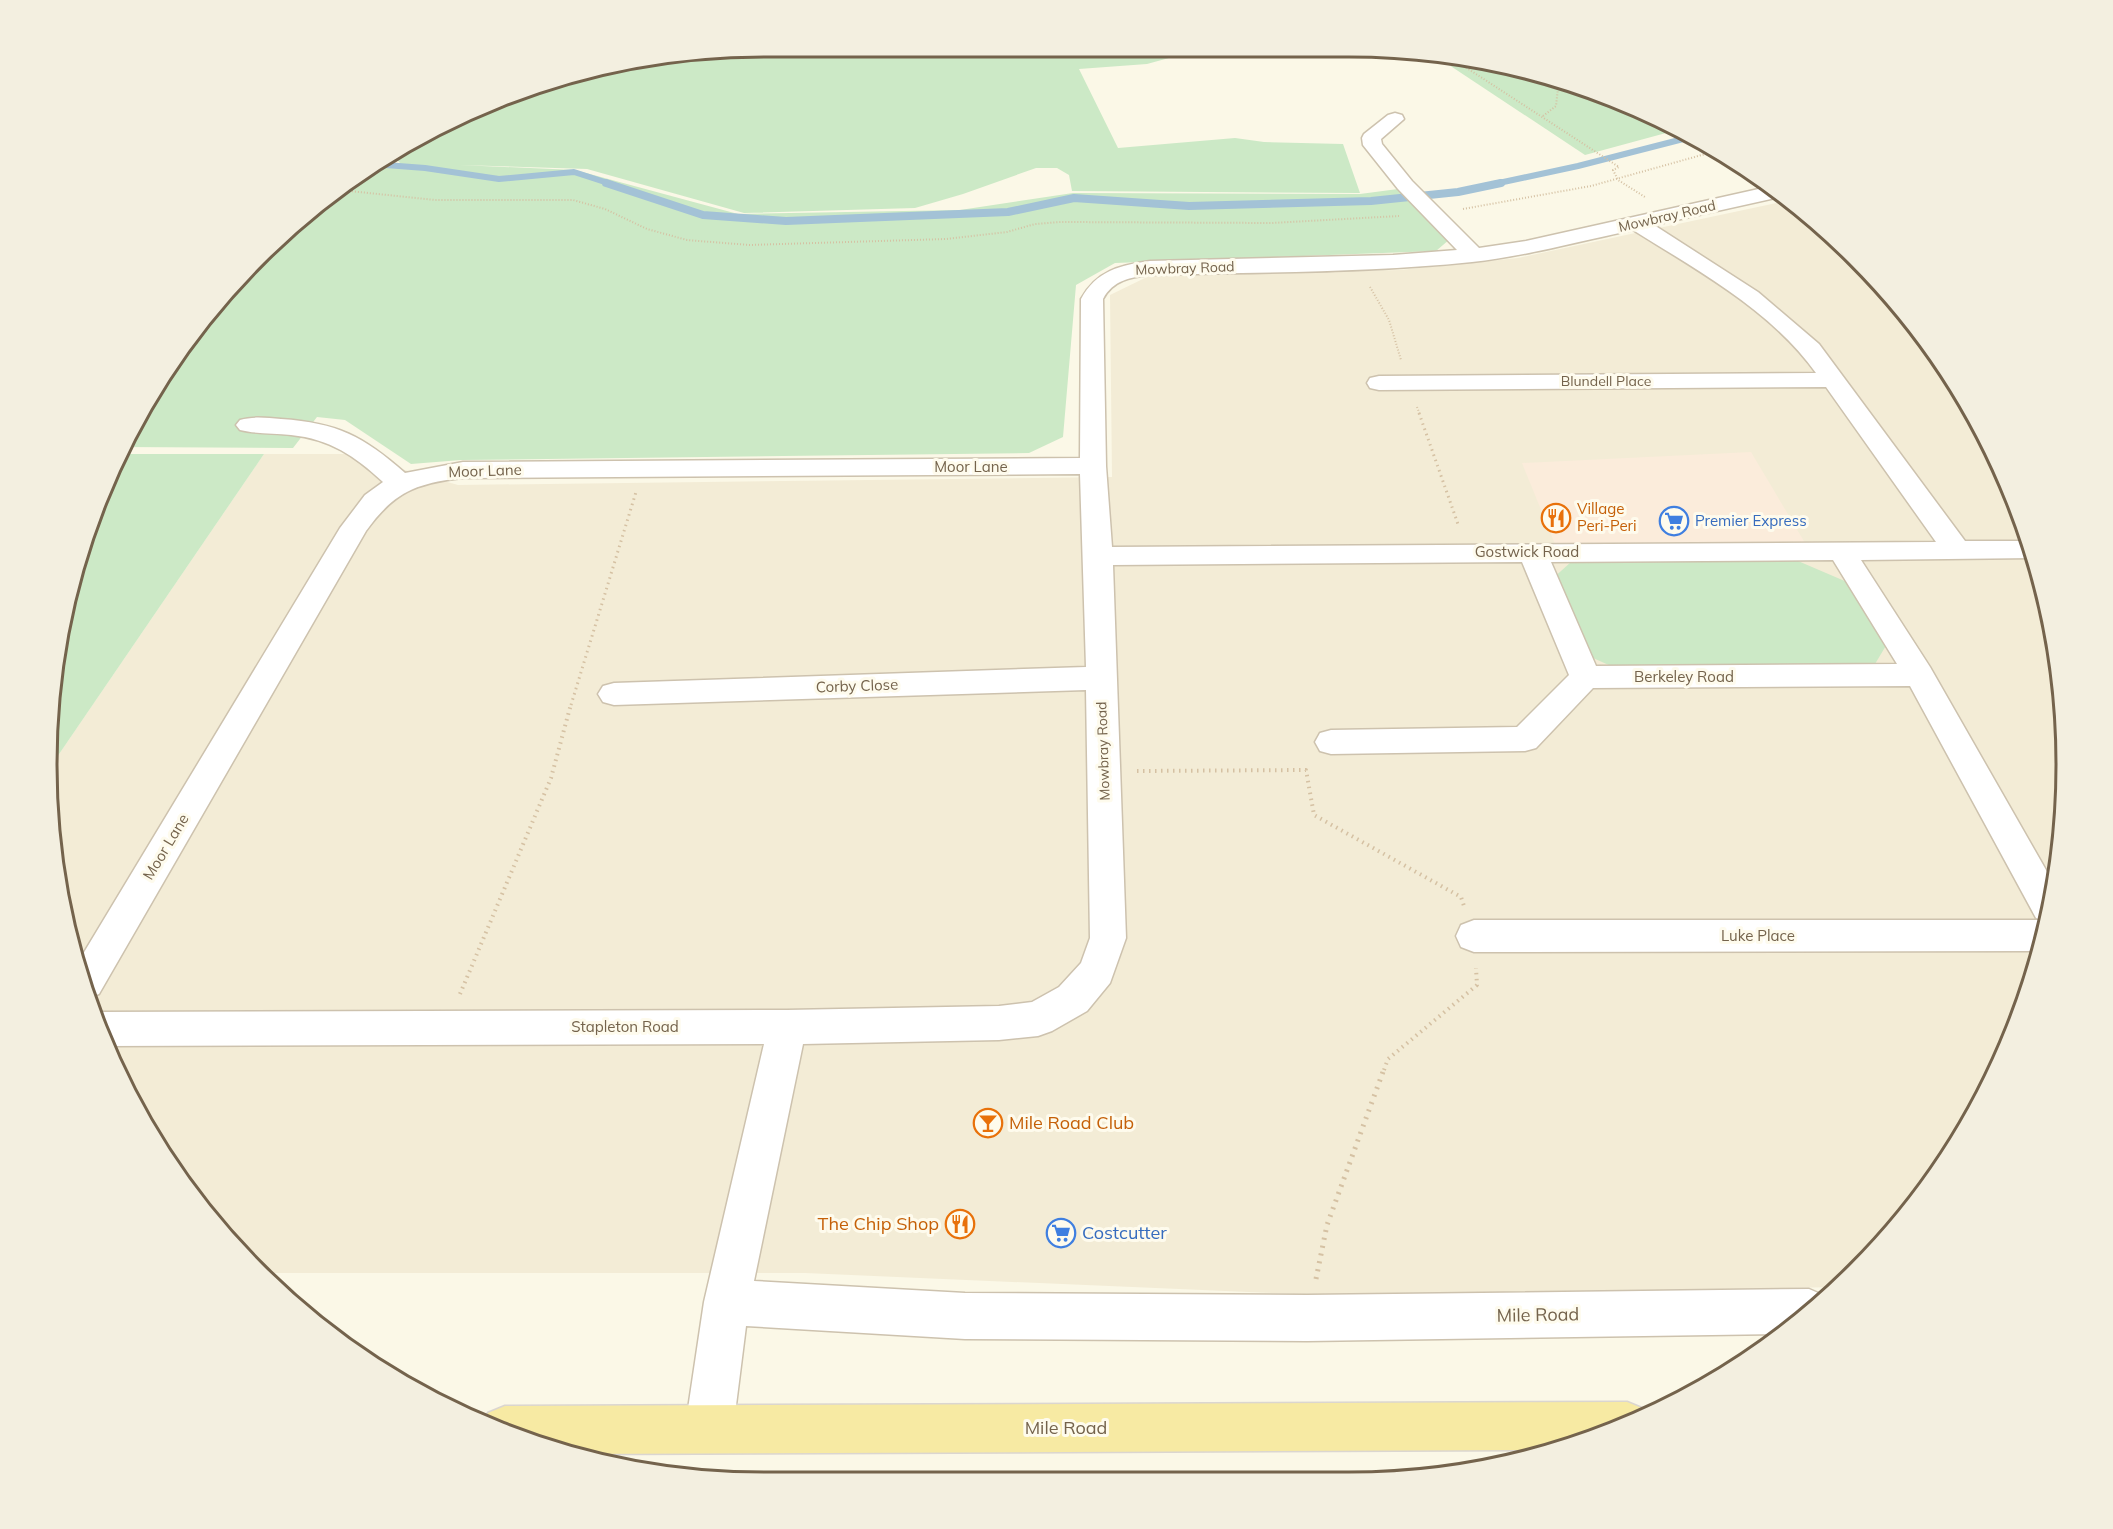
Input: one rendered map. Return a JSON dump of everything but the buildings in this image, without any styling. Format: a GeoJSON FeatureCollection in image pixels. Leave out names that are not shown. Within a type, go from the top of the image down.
{"type":"FeatureCollection","features":[{"type":"Feature","properties":{"kind":"main road","name":"Mile Road"},"geometry":{"type":"LineString","coordinates":[[526,1430],[1597,1426]]}},
{"type":"Feature","properties":{"kind":"street"},"geometry":{"type":"LineString","coordinates":[[1395,119],[1371,138],[1373,145],[1405,184],[1474,255]]}},
{"type":"Feature","properties":{"kind":"street","name":"Mowbray Road"},"geometry":{"type":"LineString","coordinates":[[1108,938],[1098,556],[1093,466],[1092,299],[1097,286],[1128,271],[1150,268],[1393,262],[1474,255],[1526,247],[1766,194]]}},
{"type":"Feature","properties":{"kind":"street"},"geometry":{"type":"LineString","coordinates":[[1648,220],[1690,256],[1787,325],[1811,349],[1957,550]]}},
{"type":"Feature","properties":{"kind":"street","name":"Blundell Place"},"geometry":{"type":"LineString","coordinates":[[1379,383],[1832,380]]}},
{"type":"Feature","properties":{"kind":"street"},"geometry":{"type":"LineString","coordinates":[[249,425],[294,428],[328,434],[353,445],[401,484]]}},
{"type":"Feature","properties":{"kind":"street","name":"Moor Lane"},"geometry":{"type":"LineString","coordinates":[[90,976],[354,528],[378,498],[401,484],[432,473],[463,470],[1093,466]]}},
{"type":"Feature","properties":{"kind":"street","name":"Gostwick Road"},"geometry":{"type":"LineString","coordinates":[[1098,556],[2022,550]]}},
{"type":"Feature","properties":{"kind":"street"},"geometry":{"type":"LineString","coordinates":[[1841,551],[1919,675],[2043,897]]}},
{"type":"Feature","properties":{"kind":"street"},"geometry":{"type":"LineString","coordinates":[[1332,742],[1525,740],[1585,677],[1532,552]]}},
{"type":"Feature","properties":{"kind":"street","name":"Berkeley Road"},"geometry":{"type":"LineString","coordinates":[[1585,677],[1919,675]]}},
{"type":"Feature","properties":{"kind":"street","name":"Corby Close"},"geometry":{"type":"LineString","coordinates":[[614,694],[1101,678]]}},
{"type":"Feature","properties":{"kind":"street","name":"Luke Place"},"geometry":{"type":"LineString","coordinates":[[1474,936],[2035,935]]}},
{"type":"Feature","properties":{"kind":"street","name":"Stapleton Road"},"geometry":{"type":"LineString","coordinates":[[109,1029],[449,1026],[787,1027],[999,1023],[1038,1019],[1073,999],[1097,972],[1108,938]]}},
{"type":"Feature","properties":{"kind":"street"},"geometry":{"type":"LineString","coordinates":[[709,1429],[727,1302],[787,1027]]}},
{"type":"Feature","properties":{"kind":"street","name":"Mile Road"},"geometry":{"type":"LineString","coordinates":[[727,1302],[965,1316],[1307,1318],[1796,1312]]}},
{"type":"Feature","properties":{"kind":"path"},"geometry":{"type":"LineString","coordinates":[[1464,67],[1619,167],[1613,170],[1618,180],[1646,198],[1648,220]]}},
{"type":"Feature","properties":{"kind":"path"},"geometry":{"type":"LineString","coordinates":[[1542,117],[1556,106],[1558,89]]}},
{"type":"Feature","properties":{"kind":"path"},"geometry":{"type":"LineString","coordinates":[[350,191],[435,200],[573,200],[606,209],[647,229],[687,240],[748,245],[946,239],[1007,232],[1035,224],[1061,222],[1354,221],[1431,210],[1522,201],[1618,180],[1706,154]]}},
{"type":"Feature","properties":{"kind":"path"},"geometry":{"type":"LineString","coordinates":[[449,1026],[465,981],[551,778],[585,654],[644,469]]}},
{"type":"Feature","properties":{"kind":"path"},"geometry":{"type":"LineString","coordinates":[[1104,771],[1306,770],[1314,814],[1461,897],[1474,936],[1477,985],[1388,1059],[1327,1225],[1307,1318]]}},
{"type":"Feature","properties":{"kind":"shaded area"},"geometry":{"type":"Polygon","coordinates":[[[1778,202],[1849,264],[1910,334],[1937,371],[1983,452],[2002,494],[2032,581],[2050,672],[2056,764],[2050,857],[2032,948],[2002,1035],[1983,1077],[1937,1158],[1880,1231],[1825,1287],[1363,1297],[805,1273],[273,1273],[233,1231],[176,1158],[130,1077],[111,1035],[81,948],[63,857],[57,757],[264,454],[348,454],[458,485],[1112,477],[1110,295],[1149,276],[1400,270],[1518,258],[1778,202]]]}},
{"type":"Feature","properties":{"kind":"shaded area"},"geometry":{"type":"Polygon","coordinates":[[[1751,452],[1805,543],[1555,544],[1522,463],[1751,452]]]}},
{"type":"Feature","properties":{"kind":"green space"},"geometry":{"type":"Polygon","coordinates":[[[764,57],[1173,57],[1147,64],[1079,69],[1118,148],[1235,138],[1264,142],[1343,144],[1360,193],[1072,191],[1069,175],[1057,168],[1036,168],[915,208],[744,213],[587,169],[459,165],[575,170],[738,214],[960,210],[1073,193],[1360,194],[1398,189],[1450,239],[1436,251],[1115,263],[1076,285],[1063,437],[1029,453],[461,460],[411,464],[345,420],[317,417],[293,448],[133,447],[176,371],[203,334],[264,264],[334,203],[371,176],[393,163],[400,163],[397,160],[452,130],[537,95],[581,81],[672,63],[764,57]]]}},
{"type":"Feature","properties":{"kind":"green space"},"geometry":{"type":"Polygon","coordinates":[[[1448,64],[1532,81],[1619,111],[1666,133],[1585,155],[1448,64]]]}},
{"type":"Feature","properties":{"kind":"green space"},"geometry":{"type":"Polygon","coordinates":[[[129,454],[264,454],[57,757],[63,672],[81,581],[111,494],[129,454]]]}},
{"type":"Feature","properties":{"kind":"green space"},"geometry":{"type":"Polygon","coordinates":[[[1798,561],[1847,582],[1887,644],[1872,669],[1622,671],[1582,653],[1551,580],[1571,562],[1798,561]]]}},
{"type":"Feature","properties":{"kind":"waterway"},"geometry":{"type":"LineString","coordinates":[[1494,184],[1578,166],[1680,140]]}},
{"type":"Feature","properties":{"kind":"waterway"},"geometry":{"type":"LineString","coordinates":[[389,165],[499,179],[574,172],[611,184]]}},
{"type":"Feature","properties":{"kind":"waterway"},"geometry":{"type":"LineString","coordinates":[[606,183],[703,215],[786,221],[1008,212],[1074,198],[1189,206],[1371,201],[1458,192],[1501,183]]}},
{"type":"Feature","properties":{"kind":"place","name":"Village Peri-Peri"},"geometry":{"type":"Point","coordinates":[1556,518]}},
{"type":"Feature","properties":{"kind":"place","name":"Premier Express"},"geometry":{"type":"Point","coordinates":[1674,521]}},
{"type":"Feature","properties":{"kind":"place","name":"Mile Road Club"},"geometry":{"type":"Point","coordinates":[988,1123]}},
{"type":"Feature","properties":{"kind":"place","name":"The Chip Shop"},"geometry":{"type":"Point","coordinates":[960,1224]}},
{"type":"Feature","properties":{"kind":"place","name":"Costcutter"},"geometry":{"type":"Point","coordinates":[1061,1233]}}]}
